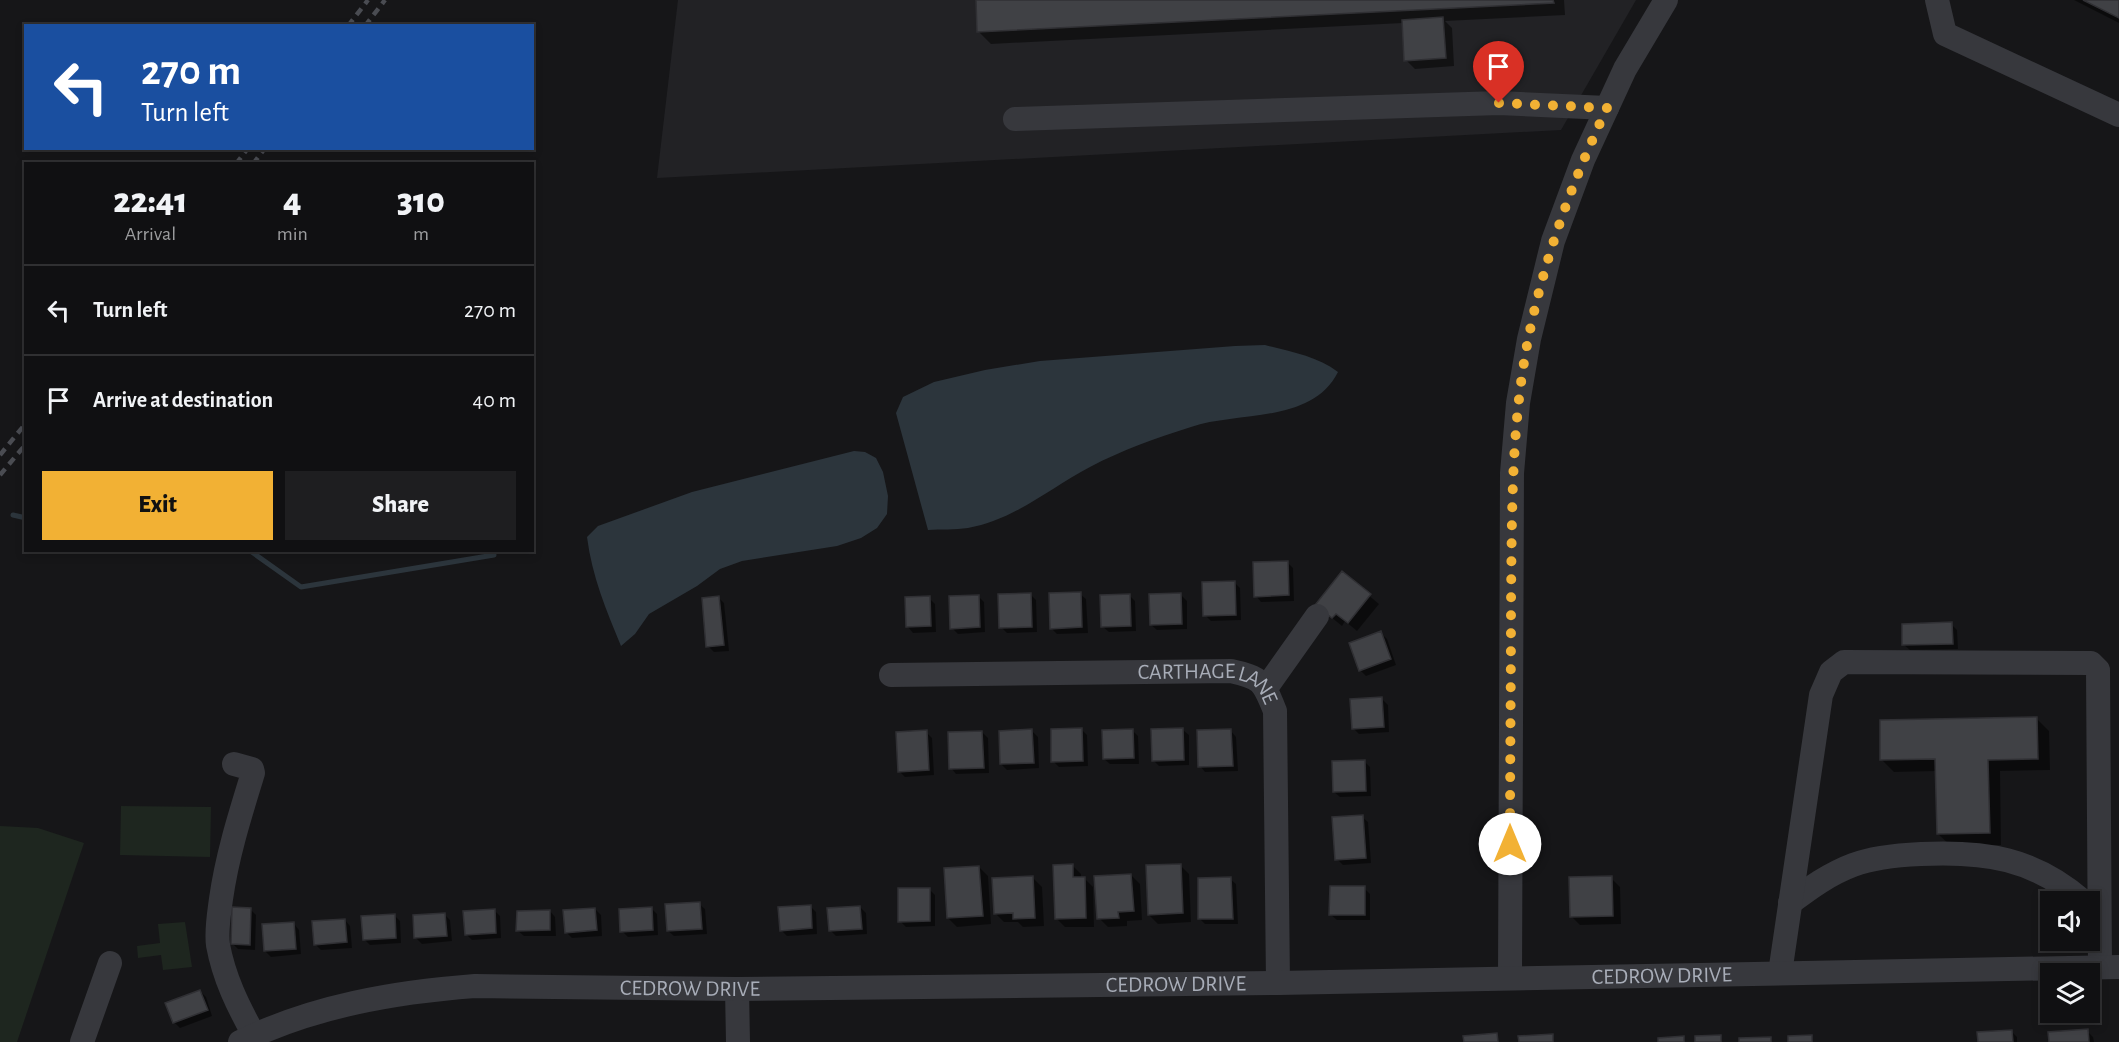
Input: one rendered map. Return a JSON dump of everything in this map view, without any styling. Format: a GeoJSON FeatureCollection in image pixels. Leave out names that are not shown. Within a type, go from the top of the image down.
{"type":"FeatureCollection","features":[{"type":"Feature","properties":{"kind":"street"},"geometry":{"type":"LineString","coordinates":[[1510,977],[1512,473],[1518,403],[1528,339],[1553,241],[1583,160],[1625,69],[1666,0]]}},
{"type":"Feature","properties":{"kind":"street"},"geometry":{"type":"LineString","coordinates":[[1937,0],[1945,34],[2119,115]]}},
{"type":"Feature","properties":{"kind":"street"},"geometry":{"type":"LineString","coordinates":[[1015,119],[1499,103],[1607,108]]}},
{"type":"Feature","properties":{"kind":"street"},"geometry":{"type":"LineString","coordinates":[[1266,688],[1317,616]]}},
{"type":"Feature","properties":{"kind":"street"},"geometry":{"type":"LineString","coordinates":[[1780,973],[1821,695],[1832,672],[1844,662],[2091,663],[2098,670],[2092,891]]}},
{"type":"Feature","properties":{"kind":"street","name":"CARTHAGE LANE"},"geometry":{"type":"LineString","coordinates":[[891,675],[1231,670],[1254,676],[1266,688],[1275,711],[1278,982]]}},
{"type":"Feature","properties":{"kind":"street"},"geometry":{"type":"LineString","coordinates":[[234,764],[252,768],[253,773],[236,827],[224,879],[218,923],[218,942],[227,979],[247,1039]]}},
{"type":"Feature","properties":{"kind":"street"},"geometry":{"type":"LineString","coordinates":[[1790,903],[1816,883],[1854,865],[1897,855],[1938,853],[1979,854],[2011,861],[2040,871],[2071,891]]}},
{"type":"Feature","properties":{"kind":"street"},"geometry":{"type":"LineString","coordinates":[[2100,936],[2110,967]]}},
{"type":"Feature","properties":{"kind":"street"},"geometry":{"type":"LineString","coordinates":[[82,1042],[110,963]]}},
{"type":"Feature","properties":{"kind":"street","name":"CEDROW DRIVE"},"geometry":{"type":"LineString","coordinates":[[247,1039],[315,1013],[378,997],[432,989],[475,986],[737,989],[2110,967]]}},
{"type":"Feature","properties":{"kind":"street"},"geometry":{"type":"LineString","coordinates":[[737,989],[738,1042]]}},
{"type":"Feature","properties":{"kind":"shaded area"},"geometry":{"type":"Polygon","coordinates":[[[678,0],[1636,0],[1561,130],[657,178],[678,0]]]}},
{"type":"Feature","properties":{"kind":"shaded area"},"geometry":{"type":"Polygon","coordinates":[[[1265,345],[1313,358],[1338,372],[1326,389],[1311,400],[1292,408],[1191,427],[1102,461],[1001,518],[968,528],[928,530],[896,413],[903,397],[934,382],[985,370],[1040,361],[1265,345]]]}},
{"type":"Feature","properties":{"kind":"shaded area"},"geometry":{"type":"Polygon","coordinates":[[[854,451],[865,452],[876,458],[883,472],[888,496],[887,514],[877,528],[861,538],[837,546],[742,561],[720,569],[697,586],[649,614],[635,634],[621,646],[600,593],[589,551],[587,537],[598,526],[692,492],[854,451]]]}},
{"type":"Feature","properties":{"kind":"shaded area"},"geometry":{"type":"Polygon","coordinates":[[[121,806],[211,807],[210,857],[120,855],[121,806]]]}},
{"type":"Feature","properties":{"kind":"shaded area"},"geometry":{"type":"Polygon","coordinates":[[[0,826],[38,828],[84,843],[17,1042],[0,1042],[0,826]]]}},
{"type":"Feature","properties":{"kind":"shaded area"},"geometry":{"type":"Polygon","coordinates":[[[185,922],[192,967],[163,970],[161,955],[138,958],[137,946],[160,943],[158,924],[185,922]]]}},
{"type":"Feature","properties":{"kind":"building"},"geometry":{"type":"Polygon","coordinates":[[[976,0],[1553,0],[1554,3],[977,32],[976,0]]]}},
{"type":"Feature","properties":{"kind":"building"},"geometry":{"type":"Polygon","coordinates":[[[2083,0],[2119,0],[2119,18],[2083,0]]]}},
{"type":"Feature","properties":{"kind":"building"},"geometry":{"type":"Polygon","coordinates":[[[1443,17],[1446,58],[1404,61],[1402,20],[1443,17]]]}},
{"type":"Feature","properties":{"kind":"building"},"geometry":{"type":"Polygon","coordinates":[[[1288,561],[1289,595],[1254,597],[1253,562],[1288,561]]]}},
{"type":"Feature","properties":{"kind":"building"},"geometry":{"type":"Polygon","coordinates":[[[1342,571],[1371,594],[1348,623],[1336,614],[1332,618],[1315,605],[1342,571]]]}},
{"type":"Feature","properties":{"kind":"building"},"geometry":{"type":"Polygon","coordinates":[[[1235,581],[1236,615],[1203,616],[1202,582],[1235,581]]]}},
{"type":"Feature","properties":{"kind":"building"},"geometry":{"type":"Polygon","coordinates":[[[1081,592],[1082,627],[1050,629],[1049,593],[1081,592]]]}},
{"type":"Feature","properties":{"kind":"building"},"geometry":{"type":"Polygon","coordinates":[[[1031,593],[1032,627],[999,628],[998,594],[1031,593]]]}},
{"type":"Feature","properties":{"kind":"building"},"geometry":{"type":"Polygon","coordinates":[[[1181,593],[1182,624],[1150,625],[1149,594],[1181,593]]]}},
{"type":"Feature","properties":{"kind":"building"},"geometry":{"type":"Polygon","coordinates":[[[1130,594],[1131,626],[1101,627],[1100,595],[1130,594]]]}},
{"type":"Feature","properties":{"kind":"building"},"geometry":{"type":"Polygon","coordinates":[[[979,595],[980,627],[950,629],[949,596],[979,595]]]}},
{"type":"Feature","properties":{"kind":"building"},"geometry":{"type":"Polygon","coordinates":[[[719,596],[724,645],[706,647],[702,598],[719,596]]]}},
{"type":"Feature","properties":{"kind":"building"},"geometry":{"type":"Polygon","coordinates":[[[930,596],[931,626],[906,627],[905,597],[930,596]]]}},
{"type":"Feature","properties":{"kind":"building"},"geometry":{"type":"Polygon","coordinates":[[[1952,622],[1953,644],[1902,645],[1902,624],[1952,622]]]}},
{"type":"Feature","properties":{"kind":"building"},"geometry":{"type":"Polygon","coordinates":[[[1381,631],[1391,659],[1359,671],[1349,643],[1381,631]]]}},
{"type":"Feature","properties":{"kind":"building"},"geometry":{"type":"Polygon","coordinates":[[[1382,697],[1384,727],[1352,729],[1350,699],[1382,697]]]}},
{"type":"Feature","properties":{"kind":"building"},"geometry":{"type":"Polygon","coordinates":[[[2037,717],[2038,759],[1988,760],[1990,833],[1937,834],[1935,759],[1880,760],[1880,720],[2037,717]]]}},
{"type":"Feature","properties":{"kind":"building"},"geometry":{"type":"Polygon","coordinates":[[[1082,728],[1083,761],[1051,762],[1051,729],[1082,728]]]}},
{"type":"Feature","properties":{"kind":"building"},"geometry":{"type":"Polygon","coordinates":[[[1183,728],[1184,760],[1152,761],[1151,729],[1183,728]]]}},
{"type":"Feature","properties":{"kind":"building"},"geometry":{"type":"Polygon","coordinates":[[[1032,729],[1034,763],[1000,764],[999,731],[1032,729]]]}},
{"type":"Feature","properties":{"kind":"building"},"geometry":{"type":"Polygon","coordinates":[[[1133,729],[1134,758],[1103,759],[1102,730],[1133,729]]]}},
{"type":"Feature","properties":{"kind":"building"},"geometry":{"type":"Polygon","coordinates":[[[1231,729],[1233,766],[1198,767],[1197,730],[1231,729]]]}},
{"type":"Feature","properties":{"kind":"building"},"geometry":{"type":"Polygon","coordinates":[[[927,730],[929,770],[898,772],[896,732],[927,730]]]}},
{"type":"Feature","properties":{"kind":"building"},"geometry":{"type":"Polygon","coordinates":[[[982,731],[984,768],[949,769],[948,732],[982,731]]]}},
{"type":"Feature","properties":{"kind":"building"},"geometry":{"type":"Polygon","coordinates":[[[1365,760],[1366,791],[1333,792],[1332,761],[1365,760]]]}},
{"type":"Feature","properties":{"kind":"building"},"geometry":{"type":"Polygon","coordinates":[[[1363,815],[1366,858],[1335,860],[1332,817],[1363,815]]]}},
{"type":"Feature","properties":{"kind":"building"},"geometry":{"type":"Polygon","coordinates":[[[1073,864],[1073,877],[1085,877],[1086,918],[1055,919],[1053,865],[1073,864]]]}},
{"type":"Feature","properties":{"kind":"building"},"geometry":{"type":"Polygon","coordinates":[[[1181,864],[1183,913],[1148,915],[1146,865],[1181,864]]]}},
{"type":"Feature","properties":{"kind":"building"},"geometry":{"type":"Polygon","coordinates":[[[979,866],[983,916],[947,918],[944,868],[979,866]]]}},
{"type":"Feature","properties":{"kind":"building"},"geometry":{"type":"Polygon","coordinates":[[[1131,874],[1134,911],[1118,912],[1119,918],[1097,919],[1094,876],[1131,874]]]}},
{"type":"Feature","properties":{"kind":"building"},"geometry":{"type":"Polygon","coordinates":[[[1033,876],[1035,918],[1013,919],[1013,913],[994,914],[992,878],[1033,876]]]}},
{"type":"Feature","properties":{"kind":"building"},"geometry":{"type":"Polygon","coordinates":[[[1612,876],[1613,916],[1570,917],[1569,877],[1612,876]]]}},
{"type":"Feature","properties":{"kind":"building"},"geometry":{"type":"Polygon","coordinates":[[[1231,877],[1233,919],[1198,919],[1198,878],[1231,877]]]}},
{"type":"Feature","properties":{"kind":"building"},"geometry":{"type":"Polygon","coordinates":[[[1330,886],[1365,886],[1365,915],[1329,915],[1330,886]]]}},
{"type":"Feature","properties":{"kind":"building"},"geometry":{"type":"Polygon","coordinates":[[[898,888],[930,888],[930,921],[898,922],[898,888]]]}},
{"type":"Feature","properties":{"kind":"building"},"geometry":{"type":"Polygon","coordinates":[[[700,902],[702,929],[667,931],[665,904],[700,902]]]}},
{"type":"Feature","properties":{"kind":"building"},"geometry":{"type":"Polygon","coordinates":[[[811,905],[812,928],[780,931],[778,907],[811,905]]]}},
{"type":"Feature","properties":{"kind":"building"},"geometry":{"type":"Polygon","coordinates":[[[860,906],[862,929],[829,931],[827,908],[860,906]]]}},
{"type":"Feature","properties":{"kind":"building"},"geometry":{"type":"Polygon","coordinates":[[[232,907],[251,908],[250,945],[231,944],[232,907]]]}},
{"type":"Feature","properties":{"kind":"building"},"geometry":{"type":"Polygon","coordinates":[[[652,907],[653,930],[620,932],[619,909],[652,907]]]}},
{"type":"Feature","properties":{"kind":"building"},"geometry":{"type":"Polygon","coordinates":[[[595,908],[597,930],[565,933],[563,910],[595,908]]]}},
{"type":"Feature","properties":{"kind":"building"},"geometry":{"type":"Polygon","coordinates":[[[495,909],[496,933],[465,935],[463,911],[495,909]]]}},
{"type":"Feature","properties":{"kind":"building"},"geometry":{"type":"Polygon","coordinates":[[[550,910],[550,930],[516,931],[517,911],[550,910]]]}},
{"type":"Feature","properties":{"kind":"building"},"geometry":{"type":"Polygon","coordinates":[[[445,913],[447,936],[414,938],[413,915],[445,913]]]}},
{"type":"Feature","properties":{"kind":"building"},"geometry":{"type":"Polygon","coordinates":[[[395,914],[396,938],[363,940],[361,916],[395,914]]]}},
{"type":"Feature","properties":{"kind":"building"},"geometry":{"type":"Polygon","coordinates":[[[345,919],[347,942],[314,945],[312,921],[345,919]]]}},
{"type":"Feature","properties":{"kind":"building"},"geometry":{"type":"Polygon","coordinates":[[[294,922],[296,949],[264,951],[262,924],[294,922]]]}},
{"type":"Feature","properties":{"kind":"building"},"geometry":{"type":"Polygon","coordinates":[[[200,990],[208,1010],[173,1023],[165,1003],[200,990]]]}},
{"type":"Feature","properties":{"kind":"building"},"geometry":{"type":"Polygon","coordinates":[[[2088,1029],[2089,1042],[2049,1042],[2048,1032],[2088,1029]]]}},
{"type":"Feature","properties":{"kind":"building"},"geometry":{"type":"Polygon","coordinates":[[[2012,1030],[2013,1042],[1978,1042],[1977,1032],[2012,1030]]]}},
{"type":"Feature","properties":{"kind":"building"},"geometry":{"type":"Polygon","coordinates":[[[1497,1033],[1498,1042],[1464,1042],[1463,1036],[1497,1033]]]}},
{"type":"Feature","properties":{"kind":"building"},"geometry":{"type":"Polygon","coordinates":[[[1553,1034],[1553,1042],[1519,1042],[1518,1036],[1553,1034]]]}},
{"type":"Feature","properties":{"kind":"building"},"geometry":{"type":"Polygon","coordinates":[[[1721,1035],[1721,1042],[1695,1042],[1695,1036],[1721,1035]]]}},
{"type":"Feature","properties":{"kind":"building"},"geometry":{"type":"Polygon","coordinates":[[[1812,1035],[1812,1042],[1788,1042],[1788,1036],[1812,1035]]]}},
{"type":"Feature","properties":{"kind":"building"},"geometry":{"type":"Polygon","coordinates":[[[1684,1036],[1684,1042],[1658,1042],[1658,1038],[1684,1036]]]}},
{"type":"Feature","properties":{"kind":"building"},"geometry":{"type":"Polygon","coordinates":[[[1771,1037],[1771,1042],[1739,1042],[1739,1038],[1771,1037]]]}},
{"type":"Feature","properties":{"kind":"waterway"},"geometry":{"type":"LineString","coordinates":[[13,515],[24,518]]}},
{"type":"Feature","properties":{"kind":"waterway"},"geometry":{"type":"LineString","coordinates":[[252,552],[301,587],[494,555]]}},
{"type":"Feature","properties":{"kind":"railway"},"geometry":{"type":"LineString","coordinates":[[350,24],[368,0]]}},
{"type":"Feature","properties":{"kind":"railway"},"geometry":{"type":"LineString","coordinates":[[367,24],[385,0]]}},
{"type":"Feature","properties":{"kind":"railway"},"geometry":{"type":"LineString","coordinates":[[238,162],[246,150]]}},
{"type":"Feature","properties":{"kind":"railway"},"geometry":{"type":"LineString","coordinates":[[254,162],[264,150]]}},
{"type":"Feature","properties":{"kind":"railway"},"geometry":{"type":"LineString","coordinates":[[0,455],[24,425]]}},
{"type":"Feature","properties":{"kind":"railway"},"geometry":{"type":"LineString","coordinates":[[0,475],[24,446]]}},
{"type":"Feature","properties":{"kind":"route"},"geometry":{"type":"LineString","coordinates":[[1499,103],[1607,108],[1583,160],[1553,241],[1528,339],[1518,403],[1512,473],[1510,844]]}}]}
